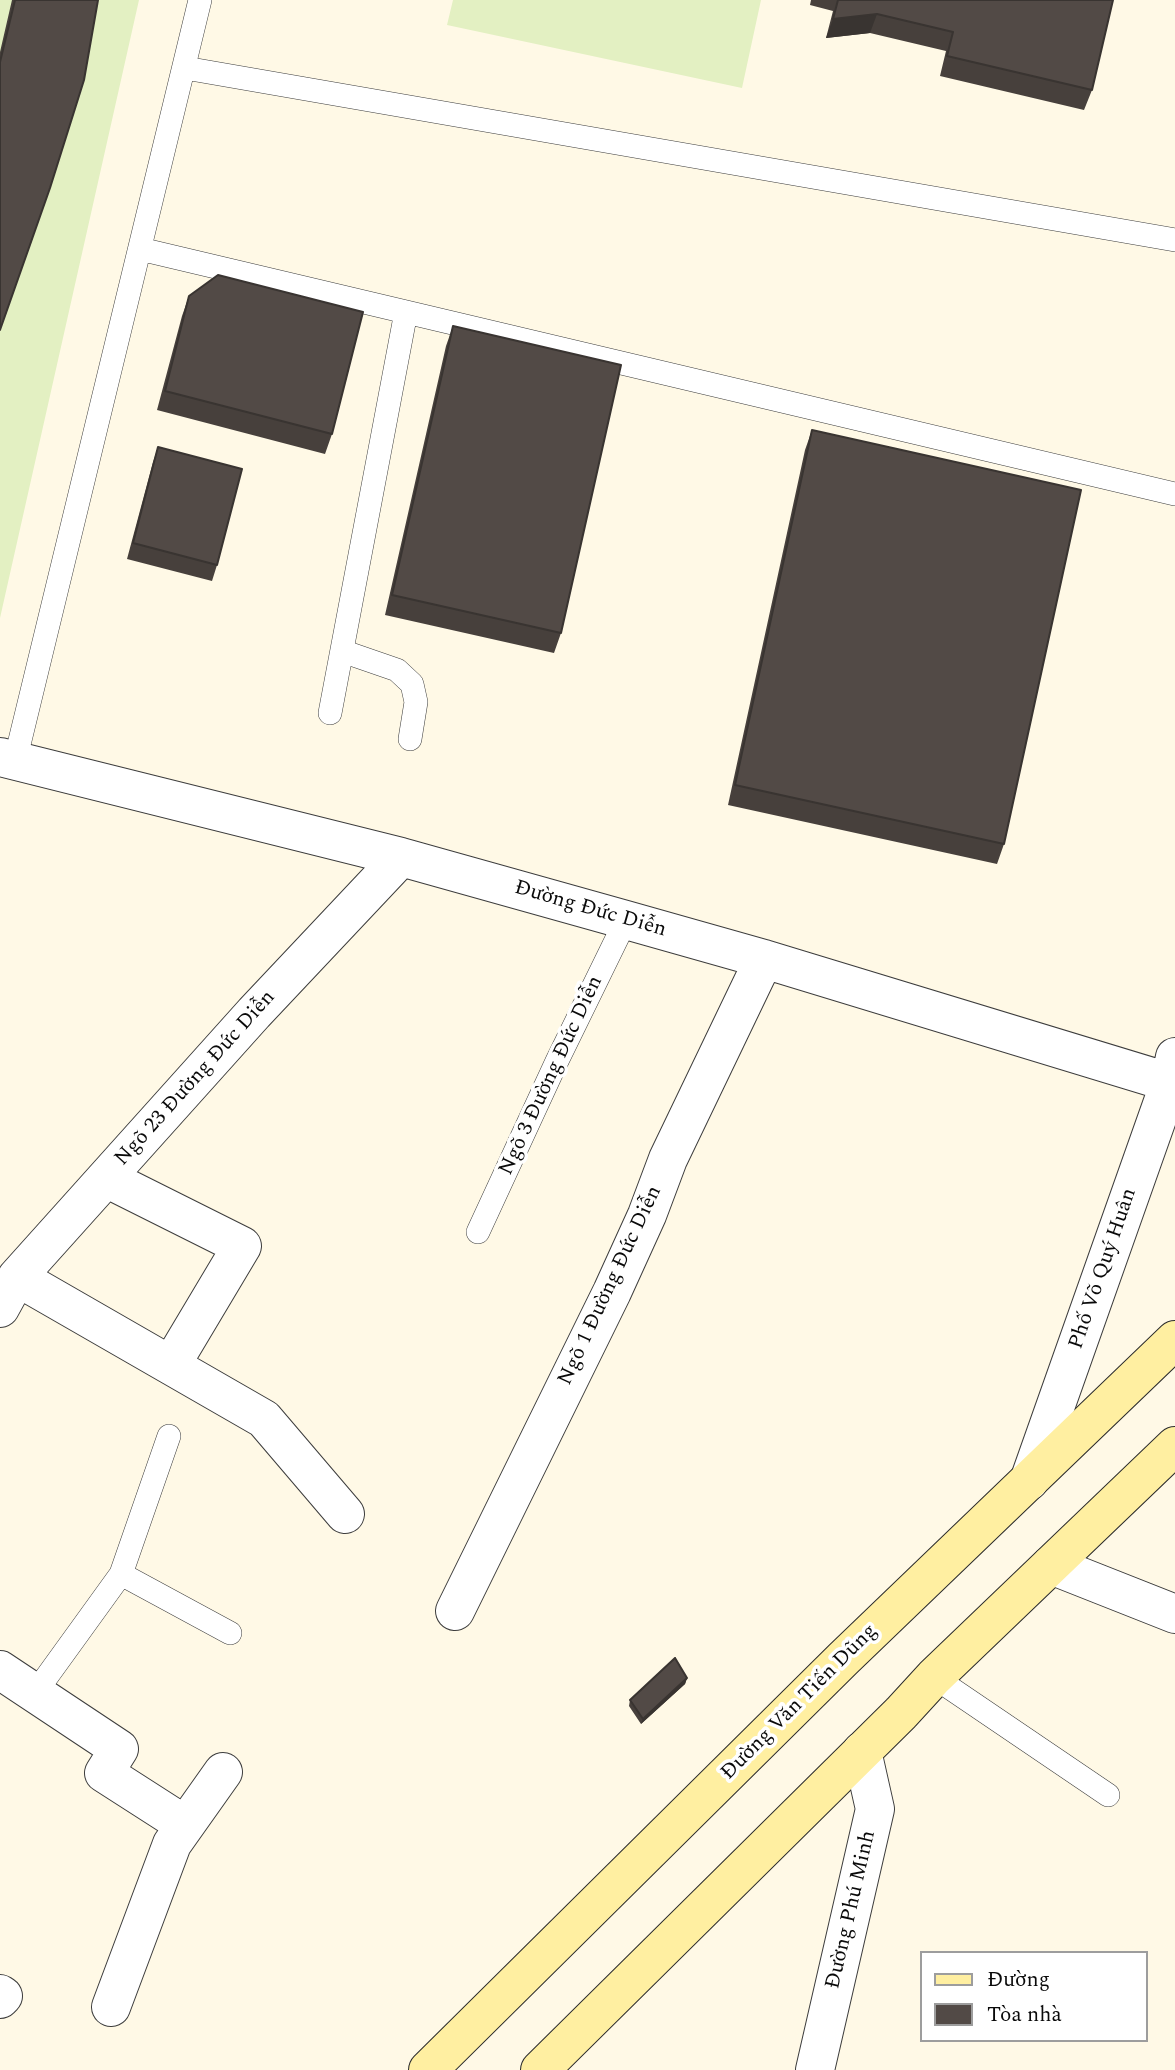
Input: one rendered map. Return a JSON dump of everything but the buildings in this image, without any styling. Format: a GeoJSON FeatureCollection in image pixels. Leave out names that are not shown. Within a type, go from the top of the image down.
{"type":"FeatureCollection","features":[{"type":"Feature","properties":{"kind":"main road","name":"Đường Văn Tiến Dũng"},"geometry":{"type":"LineString","coordinates":[[428,2070],[843,1659],[1175,1340]]}},
{"type":"Feature","properties":{"kind":"main road"},"geometry":{"type":"LineString","coordinates":[[540,2070],[934,1677],[1175,1446]]}},
{"type":"Feature","properties":{"kind":"street","name":"Đường Đức Diễn"},"geometry":{"type":"LineString","coordinates":[[7,759],[401,858],[1173,1074]]}},
{"type":"Feature","properties":{"kind":"street","name":"Ngõ 23 Đường Đức Diễn"},"geometry":{"type":"LineString","coordinates":[[9,1292],[106,1178],[254,1013],[401,858]]}},
{"type":"Feature","properties":{"kind":"street","name":"Ngõ 1 Đường Đức Diễn"},"geometry":{"type":"LineString","coordinates":[[455,1611],[612,1292],[647,1215],[668,1159],[764,959]]}},
{"type":"Feature","properties":{"kind":"street","name":"Phố Võ Quý Huân"},"geometry":{"type":"LineString","coordinates":[[1029,1481],[1173,1074]]}},
{"type":"Feature","properties":{"kind":"street"},"geometry":{"type":"LineString","coordinates":[[106,1178],[242,1246],[171,1365]]}},
{"type":"Feature","properties":{"kind":"street"},"geometry":{"type":"LineString","coordinates":[[9,1292],[171,1365],[264,1419],[345,1514]]}},
{"type":"Feature","properties":{"kind":"street"},"geometry":{"type":"LineString","coordinates":[[1051,1565],[1175,1614]]}},
{"type":"Feature","properties":{"kind":"street"},"geometry":{"type":"LineString","coordinates":[[0,1670],[119,1749],[104,1773],[185,1825]]}},
{"type":"Feature","properties":{"kind":"street","name":"Đường Phú Minh"},"geometry":{"type":"LineString","coordinates":[[816,2070],[875,1809],[862,1751]]}},
{"type":"Feature","properties":{"kind":"street"},"geometry":{"type":"LineString","coordinates":[[111,2007],[172,1843],[223,1772]]}},
{"type":"Feature","properties":{"kind":"lane"},"geometry":{"type":"LineString","coordinates":[[7,759],[141,249],[200,0]]}},
{"type":"Feature","properties":{"kind":"lane"},"geometry":{"type":"LineString","coordinates":[[185,68],[1175,240]]}},
{"type":"Feature","properties":{"kind":"lane"},"geometry":{"type":"LineString","coordinates":[[141,249],[1175,495]]}},
{"type":"Feature","properties":{"kind":"lane"},"geometry":{"type":"LineString","coordinates":[[330,713],[406,312]]}},
{"type":"Feature","properties":{"kind":"lane"},"geometry":{"type":"LineString","coordinates":[[342,651],[397,670],[412,684],[416,702],[410,739]]}},
{"type":"Feature","properties":{"kind":"lane","name":"Ngõ 3 Đường Đức Diễn"},"geometry":{"type":"LineString","coordinates":[[478,1232],[626,920]]}},
{"type":"Feature","properties":{"kind":"lane"},"geometry":{"type":"LineString","coordinates":[[35,1693],[121,1574],[169,1436]]}},
{"type":"Feature","properties":{"kind":"lane"},"geometry":{"type":"LineString","coordinates":[[121,1574],[230,1633]]}},
{"type":"Feature","properties":{"kind":"lane"},"geometry":{"type":"LineString","coordinates":[[934,1677],[1108,1795]]}},
{"type":"Feature","properties":{"kind":"green space"},"geometry":{"type":"Polygon","coordinates":[[[0,0],[139,0],[0,618],[0,0]]]}},
{"type":"Feature","properties":{"kind":"green space"},"geometry":{"type":"Polygon","coordinates":[[[453,0],[761,0],[742,88],[447,25],[453,0]]]}}]}
